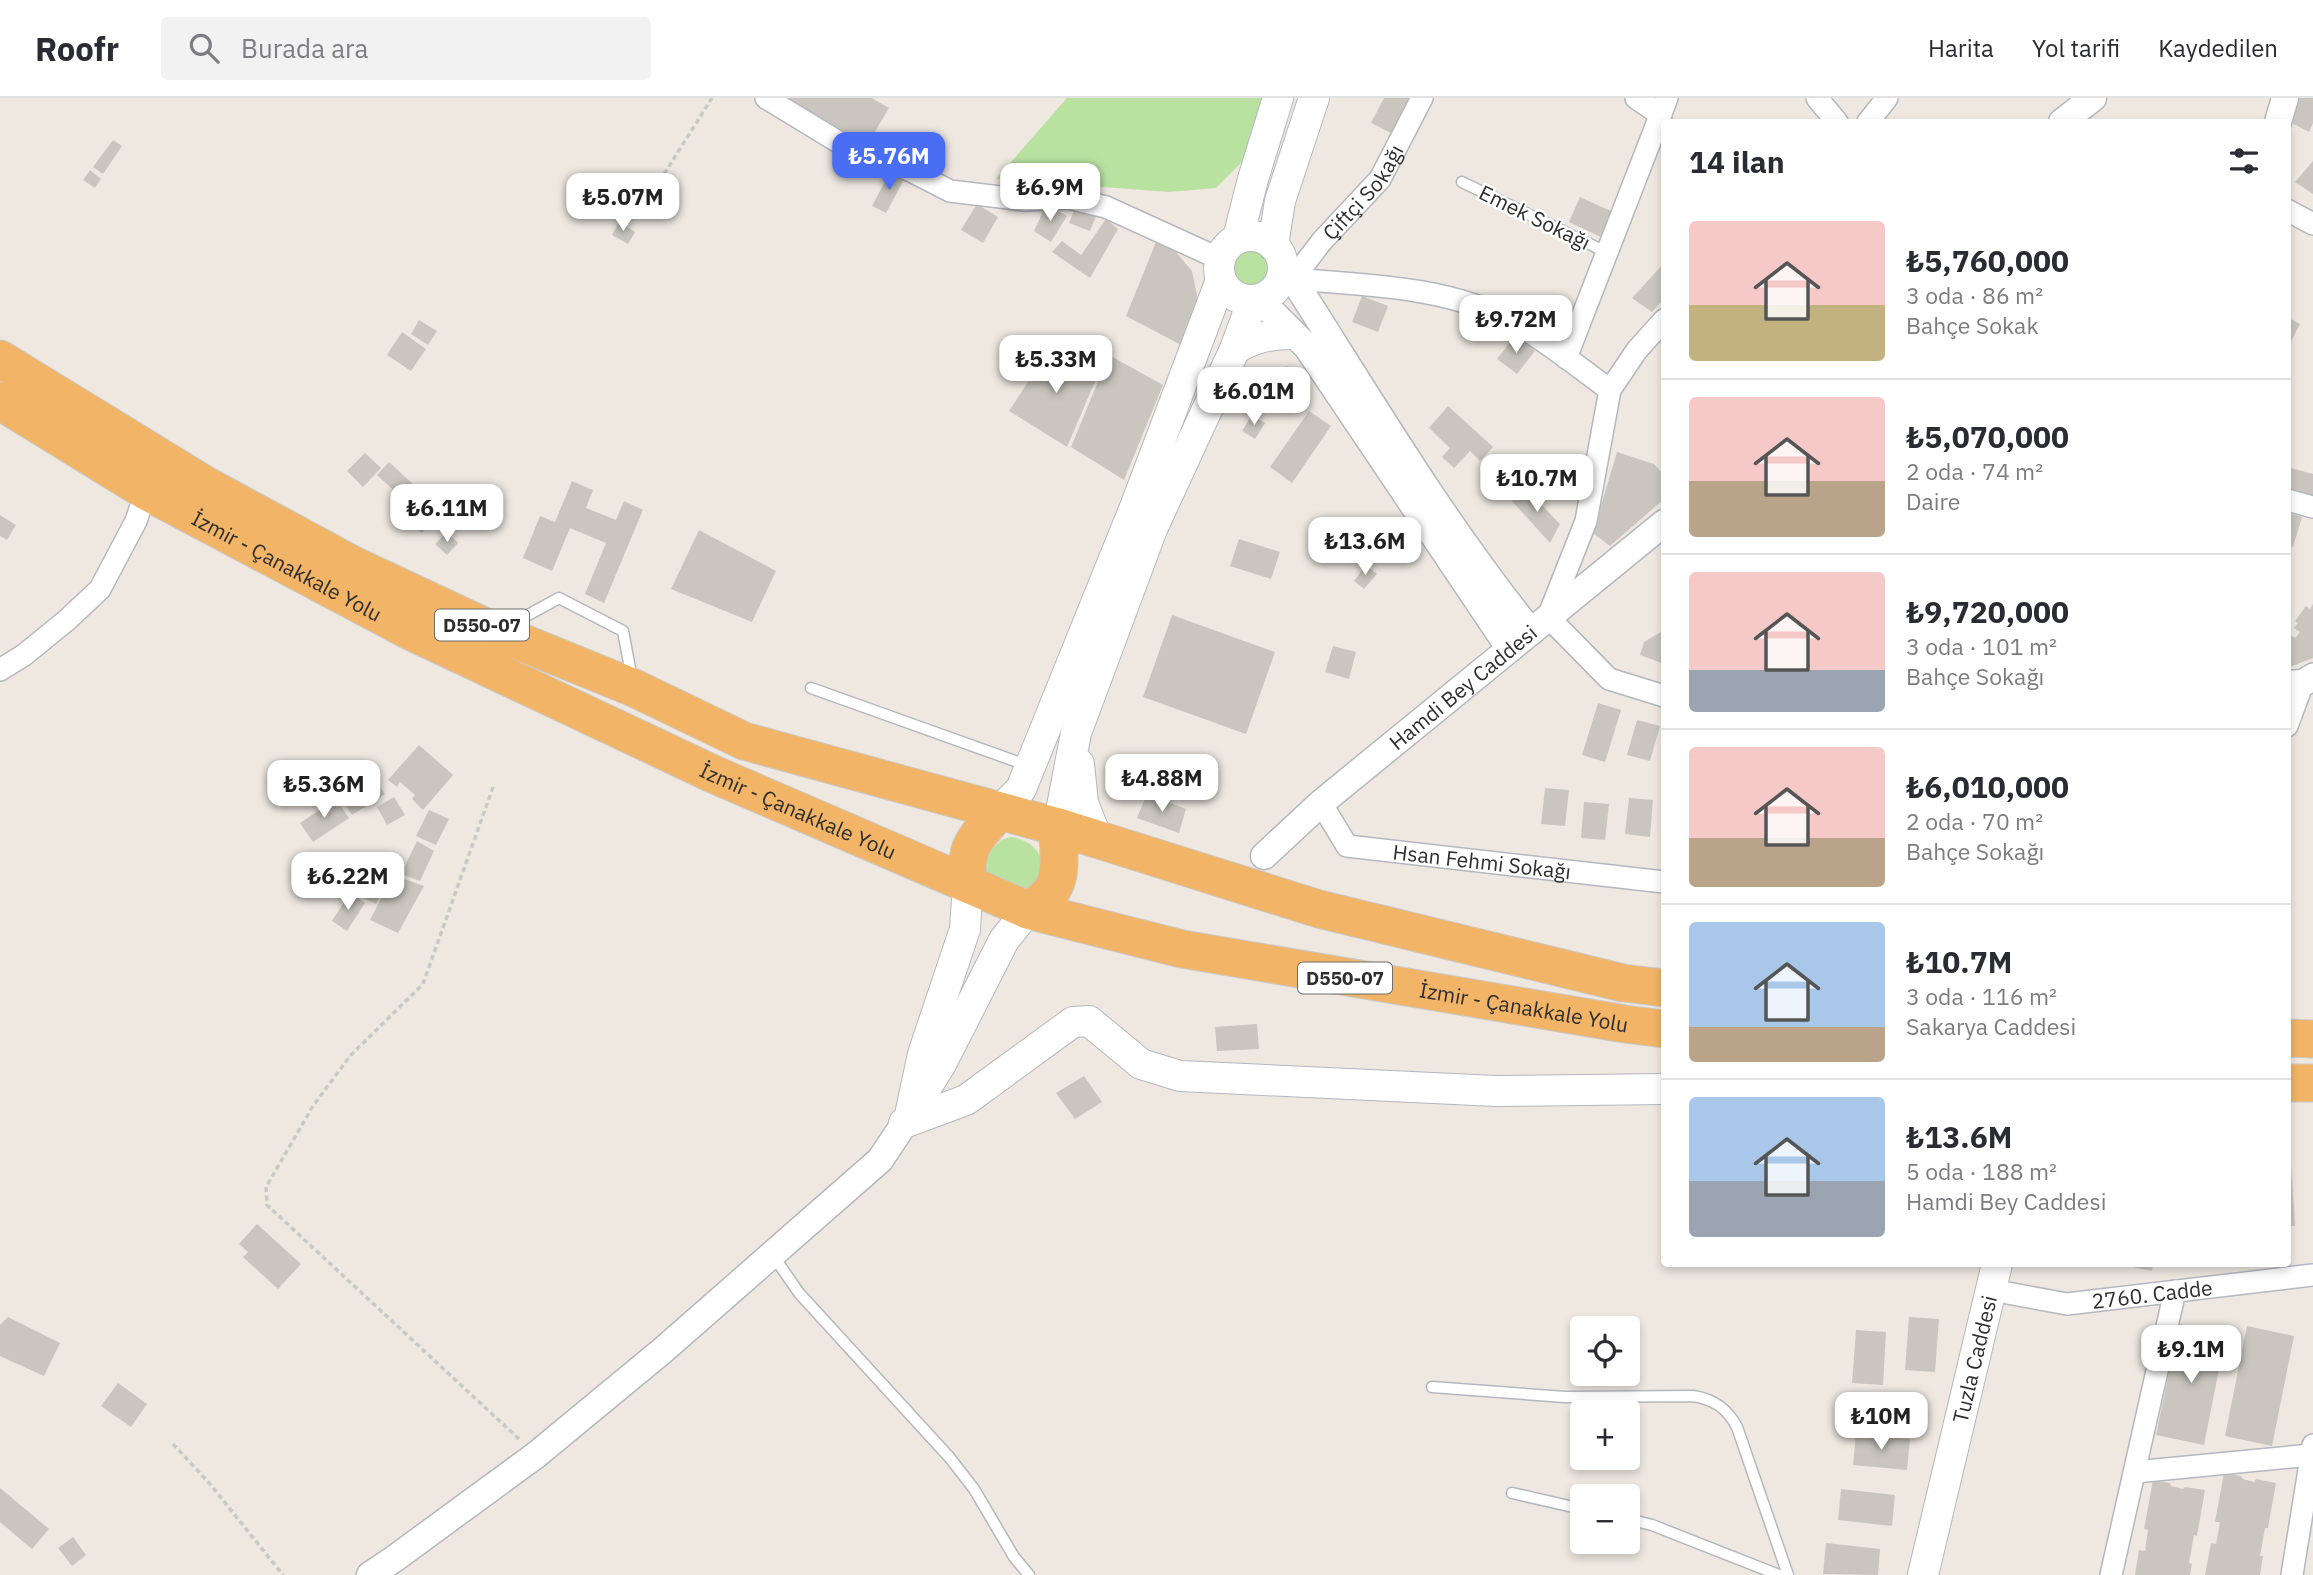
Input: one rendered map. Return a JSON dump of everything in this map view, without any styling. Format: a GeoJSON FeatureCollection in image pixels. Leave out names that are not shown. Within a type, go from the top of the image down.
{"type":"FeatureCollection","features":[{"type":"Feature","properties":{"kind":"highway","name":"İzmir - Çanakkale Yolu"},"geometry":{"type":"LineString","coordinates":[[0,359],[207,486],[354,565],[496,632],[634,688],[744,741],[1058,827],[1319,909],[1623,983],[1661,988]]}},
{"type":"Feature","properties":{"kind":"highway","name":"İzmir - Çanakkale Yolu"},"geometry":{"type":"LineString","coordinates":[[0,401],[146,491],[420,635],[712,774],[1028,910],[1182,949],[1661,1029]]}},
{"type":"Feature","properties":{"kind":"highway"},"geometry":{"type":"LineString","coordinates":[[968,884],[969,850],[976,837],[999,811]]}},
{"type":"Feature","properties":{"kind":"highway"},"geometry":{"type":"LineString","coordinates":[[1028,910],[1041,903],[1052,892],[1058,879],[1061,865],[1058,827]]}},
{"type":"Feature","properties":{"kind":"highway"},"geometry":{"type":"LineString","coordinates":[[2291,1038],[2313,1039]]}},
{"type":"Feature","properties":{"kind":"highway"},"geometry":{"type":"LineString","coordinates":[[2291,1083],[2313,1083]]}},
{"type":"Feature","properties":{"kind":"main road"},"geometry":{"type":"LineString","coordinates":[[999,811],[1021,789],[1135,507],[1227,259],[1278,98]]}},
{"type":"Feature","properties":{"kind":"main road"},"geometry":{"type":"LineString","coordinates":[[1227,259],[1234,295],[1256,299],[1269,294],[1282,277],[1280,201],[1314,98]]}},
{"type":"Feature","properties":{"kind":"main road"},"geometry":{"type":"LineString","coordinates":[[1227,259],[1256,236],[1282,260]]}},
{"type":"Feature","properties":{"kind":"main road"},"geometry":{"type":"LineString","coordinates":[[1058,827],[1076,733],[1152,529],[1256,299]]}},
{"type":"Feature","properties":{"kind":"main road"},"geometry":{"type":"LineString","coordinates":[[1235,349],[1255,338],[1291,334]]}},
{"type":"Feature","properties":{"kind":"main road"},"geometry":{"type":"LineString","coordinates":[[1076,733],[1083,803],[1098,841]]}},
{"type":"Feature","properties":{"kind":"main road"},"geometry":{"type":"LineString","coordinates":[[907,1119],[923,1054],[965,929],[968,884]]}},
{"type":"Feature","properties":{"kind":"main road"},"geometry":{"type":"LineString","coordinates":[[907,1119],[942,1062],[1004,940],[1028,910]]}},
{"type":"Feature","properties":{"kind":"main road"},"geometry":{"type":"LineString","coordinates":[[907,1119],[973,1096],[1073,1022],[1089,1021],[1141,1064],[1180,1076],[1496,1091],[1661,1089]]}},
{"type":"Feature","properties":{"kind":"main road"},"geometry":{"type":"LineString","coordinates":[[942,1062],[940,1079],[944,1090],[953,1096],[973,1096]]}},
{"type":"Feature","properties":{"kind":"main road","name":"Tuzla Caddesi"},"geometry":{"type":"LineString","coordinates":[[1923,1575],[1994,1277]]}},
{"type":"Feature","properties":{"kind":"street"},"geometry":{"type":"LineString","coordinates":[[766,98],[850,149],[907,169],[950,191],[1025,200],[1069,198],[1106,207],[1227,259]]}},
{"type":"Feature","properties":{"kind":"street","name":"Çiftçi Sokağı"},"geometry":{"type":"LineString","coordinates":[[1282,260],[1322,241],[1380,179],[1422,98]]}},
{"type":"Feature","properties":{"kind":"street"},"geometry":{"type":"LineString","coordinates":[[1566,358],[1664,106],[1636,98]]}},
{"type":"Feature","properties":{"kind":"street"},"geometry":{"type":"LineString","coordinates":[[1818,98],[1835,119]]}},
{"type":"Feature","properties":{"kind":"street"},"geometry":{"type":"LineString","coordinates":[[1870,119],[1887,98]]}},
{"type":"Feature","properties":{"kind":"street"},"geometry":{"type":"LineString","coordinates":[[2066,119],[2093,98]]}},
{"type":"Feature","properties":{"kind":"street"},"geometry":{"type":"LineString","coordinates":[[2279,119],[2285,98]]}},
{"type":"Feature","properties":{"kind":"street"},"geometry":{"type":"LineString","coordinates":[[2291,213],[2313,224]]}},
{"type":"Feature","properties":{"kind":"street"},"geometry":{"type":"LineString","coordinates":[[1282,260],[1354,284],[1450,297],[1512,321],[1609,390]]}},
{"type":"Feature","properties":{"kind":"street"},"geometry":{"type":"LineString","coordinates":[[1282,260],[1431,494],[1504,598],[1609,679],[1661,695]]}},
{"type":"Feature","properties":{"kind":"street"},"geometry":{"type":"LineString","coordinates":[[1256,299],[1307,347],[1510,649]]}},
{"type":"Feature","properties":{"kind":"street"},"geometry":{"type":"LineString","coordinates":[[1540,624],[1586,520],[1609,390],[1631,358],[1661,323]]}},
{"type":"Feature","properties":{"kind":"street"},"geometry":{"type":"LineString","coordinates":[[0,670],[56,629],[100,589],[136,521],[146,491]]}},
{"type":"Feature","properties":{"kind":"street"},"geometry":{"type":"LineString","coordinates":[[2291,501],[2313,507]]}},
{"type":"Feature","properties":{"kind":"street","name":"Hamdi Bey Caddesi"},"geometry":{"type":"LineString","coordinates":[[1264,856],[1321,803],[1661,525]]}},
{"type":"Feature","properties":{"kind":"street"},"geometry":{"type":"LineString","coordinates":[[2291,715],[2304,680]]}},
{"type":"Feature","properties":{"kind":"street","name":"Hsan Fehmi Sokağı"},"geometry":{"type":"LineString","coordinates":[[1321,803],[1347,846],[1661,882]]}},
{"type":"Feature","properties":{"kind":"street"},"geometry":{"type":"LineString","coordinates":[[370,1575],[536,1455],[662,1351],[880,1160],[907,1119]]}},
{"type":"Feature","properties":{"kind":"street","name":"2760. Cadde"},"geometry":{"type":"LineString","coordinates":[[1994,1277],[2067,1304],[2313,1275]]}},
{"type":"Feature","properties":{"kind":"street"},"geometry":{"type":"LineString","coordinates":[[2111,1575],[2175,1291]]}},
{"type":"Feature","properties":{"kind":"street"},"geometry":{"type":"LineString","coordinates":[[2134,1472],[2311,1458],[2292,1575]]}},
{"type":"Feature","properties":{"kind":"lane","name":"Emek Sokağı"},"geometry":{"type":"LineString","coordinates":[[1462,182],[1608,253]]}},
{"type":"Feature","properties":{"kind":"lane"},"geometry":{"type":"LineString","coordinates":[[496,632],[559,598],[623,631],[634,688]]}},
{"type":"Feature","properties":{"kind":"lane"},"geometry":{"type":"LineString","coordinates":[[811,688],[1030,767]]}},
{"type":"Feature","properties":{"kind":"lane"},"geometry":{"type":"LineString","coordinates":[[772,1254],[799,1293],[950,1458],[974,1489],[1014,1557],[1029,1575]]}},
{"type":"Feature","properties":{"kind":"lane"},"geometry":{"type":"LineString","coordinates":[[1432,1387],[1564,1397],[1693,1396],[1712,1401],[1727,1412],[1737,1427],[1787,1575]]}},
{"type":"Feature","properties":{"kind":"lane"},"geometry":{"type":"LineString","coordinates":[[1512,1493],[1570,1506]]}},
{"type":"Feature","properties":{"kind":"lane"},"geometry":{"type":"LineString","coordinates":[[1640,1522],[1779,1575]]}},
{"type":"Feature","properties":{"kind":"path"},"geometry":{"type":"LineString","coordinates":[[637,216],[712,98]]}},
{"type":"Feature","properties":{"kind":"path"},"geometry":{"type":"LineString","coordinates":[[493,787],[423,984],[350,1056],[313,1106],[266,1187],[267,1205],[536,1455]]}},
{"type":"Feature","properties":{"kind":"path"},"geometry":{"type":"LineString","coordinates":[[173,1444],[210,1484],[283,1575]]}},
{"type":"Feature","properties":{"kind":"green space"},"geometry":{"type":"Polygon","coordinates":[[[1067,98],[1267,98],[1248,156],[1216,188],[1169,192],[996,179],[1067,98]]]}},
{"type":"Feature","properties":{"kind":"green space"},"geometry":{"type":"Polygon","coordinates":[[[1251,245],[1266,252],[1273,267],[1266,282],[1251,289],[1236,282],[1229,267],[1236,252],[1251,245]]]}},
{"type":"Feature","properties":{"kind":"green space"},"geometry":{"type":"Polygon","coordinates":[[[1010,837],[1027,842],[1039,853],[1042,860],[1040,876],[1035,884],[1021,893],[987,873],[988,854],[1001,840],[1010,837]]]}},
{"type":"Feature","properties":{"kind":"building"},"geometry":{"type":"Polygon","coordinates":[[[786,98],[872,98],[889,108],[867,145],[827,126],[786,98]]]}},
{"type":"Feature","properties":{"kind":"building"},"geometry":{"type":"Polygon","coordinates":[[[1384,98],[1409,98],[1391,133],[1371,123],[1384,98]]]}},
{"type":"Feature","properties":{"kind":"building"},"geometry":{"type":"Polygon","coordinates":[[[2298,98],[2313,98],[2313,123],[2309,132],[2291,123],[2298,98]]]}},
{"type":"Feature","properties":{"kind":"building"},"geometry":{"type":"Polygon","coordinates":[[[113,140],[122,146],[103,174],[93,167],[113,140]]]}},
{"type":"Feature","properties":{"kind":"building"},"geometry":{"type":"Polygon","coordinates":[[[2313,161],[2313,194],[2295,182],[2313,161]]]}},
{"type":"Feature","properties":{"kind":"building"},"geometry":{"type":"Polygon","coordinates":[[[90,170],[101,179],[95,188],[83,180],[90,170]]]}},
{"type":"Feature","properties":{"kind":"building"},"geometry":{"type":"Polygon","coordinates":[[[891,170],[905,178],[886,213],[872,206],[891,170]]]}},
{"type":"Feature","properties":{"kind":"building"},"geometry":{"type":"Polygon","coordinates":[[[1580,197],[1613,212],[1601,237],[1569,222],[1580,197]]]}},
{"type":"Feature","properties":{"kind":"building"},"geometry":{"type":"Polygon","coordinates":[[[977,204],[998,217],[983,243],[961,230],[977,204]]]}},
{"type":"Feature","properties":{"kind":"building"},"geometry":{"type":"Polygon","coordinates":[[[1046,205],[1067,216],[1051,242],[1034,231],[1046,205]]]}},
{"type":"Feature","properties":{"kind":"building"},"geometry":{"type":"Polygon","coordinates":[[[1076,206],[1097,214],[1090,231],[1069,223],[1076,206]]]}},
{"type":"Feature","properties":{"kind":"building"},"geometry":{"type":"Polygon","coordinates":[[[1106,219],[1118,229],[1090,278],[1052,252],[1062,241],[1081,255],[1106,219]]]}},
{"type":"Feature","properties":{"kind":"building"},"geometry":{"type":"Polygon","coordinates":[[[619,222],[635,232],[628,244],[612,235],[619,222]]]}},
{"type":"Feature","properties":{"kind":"building"},"geometry":{"type":"Polygon","coordinates":[[[1156,242],[1169,244],[1192,271],[1199,305],[1183,346],[1126,316],[1156,242]]]}},
{"type":"Feature","properties":{"kind":"building"},"geometry":{"type":"Polygon","coordinates":[[[1661,266],[1661,302],[1652,312],[1632,298],[1661,266]]]}},
{"type":"Feature","properties":{"kind":"building"},"geometry":{"type":"Polygon","coordinates":[[[1362,296],[1388,306],[1378,332],[1352,322],[1362,296]]]}},
{"type":"Feature","properties":{"kind":"building"},"geometry":{"type":"Polygon","coordinates":[[[2291,319],[2300,324],[2291,341],[2291,319]]]}},
{"type":"Feature","properties":{"kind":"building"},"geometry":{"type":"Polygon","coordinates":[[[419,320],[437,331],[428,345],[411,334],[419,320]]]}},
{"type":"Feature","properties":{"kind":"building"},"geometry":{"type":"Polygon","coordinates":[[[402,332],[426,349],[411,371],[387,355],[402,332]]]}},
{"type":"Feature","properties":{"kind":"building"},"geometry":{"type":"Polygon","coordinates":[[[1515,336],[1535,351],[1517,374],[1497,359],[1515,336]]]}},
{"type":"Feature","properties":{"kind":"building"},"geometry":{"type":"Polygon","coordinates":[[[1051,347],[1100,370],[1067,447],[1009,411],[1051,347]]]}},
{"type":"Feature","properties":{"kind":"building"},"geometry":{"type":"Polygon","coordinates":[[[1109,355],[1163,385],[1124,480],[1071,447],[1109,355]]]}},
{"type":"Feature","properties":{"kind":"building"},"geometry":{"type":"Polygon","coordinates":[[[1288,366],[1303,392],[1279,405],[1264,379],[1288,366]]]}},
{"type":"Feature","properties":{"kind":"building"},"geometry":{"type":"Polygon","coordinates":[[[1448,406],[1493,447],[1480,461],[1470,451],[1454,468],[1442,457],[1450,448],[1429,428],[1448,406]]]}},
{"type":"Feature","properties":{"kind":"building"},"geometry":{"type":"Polygon","coordinates":[[[1309,411],[1331,426],[1292,483],[1270,467],[1309,411]]]}},
{"type":"Feature","properties":{"kind":"building"},"geometry":{"type":"Polygon","coordinates":[[[1252,415],[1265,423],[1255,439],[1242,431],[1252,415]]]}},
{"type":"Feature","properties":{"kind":"building"},"geometry":{"type":"Polygon","coordinates":[[[1617,452],[1654,464],[1661,472],[1661,502],[1610,546],[1593,533],[1617,452]]]}},
{"type":"Feature","properties":{"kind":"building"},"geometry":{"type":"Polygon","coordinates":[[[365,453],[381,468],[363,487],[347,471],[365,453]]]}},
{"type":"Feature","properties":{"kind":"building"},"geometry":{"type":"Polygon","coordinates":[[[389,462],[417,488],[405,501],[377,475],[389,462]]]}},
{"type":"Feature","properties":{"kind":"building"},"geometry":{"type":"Polygon","coordinates":[[[2291,468],[2313,474],[2313,498],[2291,492],[2291,468]]]}},
{"type":"Feature","properties":{"kind":"building"},"geometry":{"type":"Polygon","coordinates":[[[572,481],[593,490],[586,508],[616,520],[624,501],[643,510],[604,603],[585,594],[606,543],[570,528],[552,571],[523,558],[540,516],[555,522],[572,481]]]}},
{"type":"Feature","properties":{"kind":"building"},"geometry":{"type":"Polygon","coordinates":[[[1525,488],[1560,524],[1550,543],[1512,501],[1525,488]]]}},
{"type":"Feature","properties":{"kind":"building"},"geometry":{"type":"Polygon","coordinates":[[[423,506],[435,516],[422,533],[409,524],[423,506]]]}},
{"type":"Feature","properties":{"kind":"building"},"geometry":{"type":"Polygon","coordinates":[[[2291,514],[2302,517],[2293,547],[2291,546],[2291,514]]]}},
{"type":"Feature","properties":{"kind":"building"},"geometry":{"type":"Polygon","coordinates":[[[0,515],[16,525],[7,540],[0,536],[0,515]]]}},
{"type":"Feature","properties":{"kind":"building"},"geometry":{"type":"Polygon","coordinates":[[[699,530],[776,571],[752,622],[671,589],[699,530]]]}},
{"type":"Feature","properties":{"kind":"building"},"geometry":{"type":"Polygon","coordinates":[[[447,532],[458,543],[447,555],[435,544],[447,532]]]}},
{"type":"Feature","properties":{"kind":"building"},"geometry":{"type":"Polygon","coordinates":[[[1239,539],[1280,552],[1271,579],[1230,566],[1239,539]]]}},
{"type":"Feature","properties":{"kind":"building"},"geometry":{"type":"Polygon","coordinates":[[[1366,565],[1377,574],[1364,589],[1354,581],[1366,565]]]}},
{"type":"Feature","properties":{"kind":"building"},"geometry":{"type":"Polygon","coordinates":[[[2313,604],[2313,658],[2291,666],[2291,636],[2295,638],[2300,632],[2294,628],[2298,623],[2295,621],[2306,606],[2310,609],[2313,604]]]}},
{"type":"Feature","properties":{"kind":"building"},"geometry":{"type":"Polygon","coordinates":[[[1172,615],[1275,652],[1246,734],[1143,697],[1172,615]]]}},
{"type":"Feature","properties":{"kind":"building"},"geometry":{"type":"Polygon","coordinates":[[[1661,632],[1661,663],[1640,655],[1644,642],[1661,632]]]}},
{"type":"Feature","properties":{"kind":"building"},"geometry":{"type":"Polygon","coordinates":[[[1333,646],[1356,652],[1349,679],[1325,672],[1333,646]]]}},
{"type":"Feature","properties":{"kind":"building"},"geometry":{"type":"Polygon","coordinates":[[[1598,703],[1621,710],[1605,762],[1582,755],[1598,703]]]}},
{"type":"Feature","properties":{"kind":"building"},"geometry":{"type":"Polygon","coordinates":[[[1637,720],[1660,726],[1650,761],[1627,755],[1637,720]]]}},
{"type":"Feature","properties":{"kind":"building"},"geometry":{"type":"Polygon","coordinates":[[[419,745],[453,775],[423,810],[412,799],[415,795],[400,782],[397,787],[388,780],[419,745]]]}},
{"type":"Feature","properties":{"kind":"building"},"geometry":{"type":"Polygon","coordinates":[[[374,777],[385,794],[352,815],[341,798],[374,777]]]}},
{"type":"Feature","properties":{"kind":"building"},"geometry":{"type":"Polygon","coordinates":[[[1545,788],[1569,790],[1565,826],[1541,824],[1545,788]]]}},
{"type":"Feature","properties":{"kind":"building"},"geometry":{"type":"Polygon","coordinates":[[[1147,794],[1186,809],[1179,833],[1137,818],[1147,794]]]}},
{"type":"Feature","properties":{"kind":"building"},"geometry":{"type":"Polygon","coordinates":[[[394,797],[405,815],[387,825],[377,807],[394,797]]]}},
{"type":"Feature","properties":{"kind":"building"},"geometry":{"type":"Polygon","coordinates":[[[1629,798],[1653,800],[1650,837],[1625,834],[1629,798]]]}},
{"type":"Feature","properties":{"kind":"building"},"geometry":{"type":"Polygon","coordinates":[[[336,799],[349,818],[313,842],[300,823],[336,799]]]}},
{"type":"Feature","properties":{"kind":"building"},"geometry":{"type":"Polygon","coordinates":[[[1584,802],[1609,804],[1605,840],[1581,838],[1584,802]]]}},
{"type":"Feature","properties":{"kind":"building"},"geometry":{"type":"Polygon","coordinates":[[[429,810],[449,819],[436,845],[416,836],[429,810]]]}},
{"type":"Feature","properties":{"kind":"building"},"geometry":{"type":"Polygon","coordinates":[[[417,841],[434,851],[420,881],[401,874],[417,841]]]}},
{"type":"Feature","properties":{"kind":"building"},"geometry":{"type":"Polygon","coordinates":[[[373,864],[391,873],[376,904],[358,895],[373,864]]]}},
{"type":"Feature","properties":{"kind":"building"},"geometry":{"type":"Polygon","coordinates":[[[393,875],[424,886],[398,933],[370,920],[393,875]]]}},
{"type":"Feature","properties":{"kind":"building"},"geometry":{"type":"Polygon","coordinates":[[[350,893],[365,903],[347,931],[332,921],[350,893]]]}},
{"type":"Feature","properties":{"kind":"building"},"geometry":{"type":"Polygon","coordinates":[[[1257,1024],[1259,1049],[1217,1051],[1215,1027],[1257,1024]]]}},
{"type":"Feature","properties":{"kind":"building"},"geometry":{"type":"Polygon","coordinates":[[[1084,1076],[1102,1102],[1075,1119],[1056,1093],[1084,1076]]]}},
{"type":"Feature","properties":{"kind":"building"},"geometry":{"type":"Polygon","coordinates":[[[2291,1165],[2295,1226],[2291,1226],[2291,1165]]]}},
{"type":"Feature","properties":{"kind":"building"},"geometry":{"type":"Polygon","coordinates":[[[257,1224],[301,1264],[278,1289],[243,1257],[248,1252],[239,1244],[257,1224]]]}},
{"type":"Feature","properties":{"kind":"building"},"geometry":{"type":"Polygon","coordinates":[[[2131,1267],[2153,1267],[2152,1271],[2131,1267]]]}},
{"type":"Feature","properties":{"kind":"building"},"geometry":{"type":"Polygon","coordinates":[[[8,1317],[60,1343],[44,1376],[0,1356],[0,1325],[8,1317]]]}},
{"type":"Feature","properties":{"kind":"building"},"geometry":{"type":"Polygon","coordinates":[[[1909,1317],[1939,1319],[1935,1372],[1905,1370],[1909,1317]]]}},
{"type":"Feature","properties":{"kind":"building"},"geometry":{"type":"Polygon","coordinates":[[[2179,1324],[2226,1334],[2204,1445],[2156,1435],[2179,1324]]]}},
{"type":"Feature","properties":{"kind":"building"},"geometry":{"type":"Polygon","coordinates":[[[2247,1326],[2294,1336],[2272,1446],[2225,1436],[2247,1326]]]}},
{"type":"Feature","properties":{"kind":"building"},"geometry":{"type":"Polygon","coordinates":[[[1856,1330],[1886,1332],[1883,1385],[1852,1383],[1856,1330]]]}},
{"type":"Feature","properties":{"kind":"building"},"geometry":{"type":"Polygon","coordinates":[[[118,1383],[147,1404],[131,1427],[101,1406],[118,1383]]]}},
{"type":"Feature","properties":{"kind":"building"},"geometry":{"type":"Polygon","coordinates":[[[1856,1433],[1910,1439],[1907,1470],[1853,1465],[1856,1433]]]}},
{"type":"Feature","properties":{"kind":"building"},"geometry":{"type":"Polygon","coordinates":[[[2224,1473],[2254,1482],[2256,1479],[2276,1483],[2260,1556],[2263,1556],[2260,1575],[2205,1575],[2211,1543],[2216,1544],[2220,1522],[2215,1522],[2224,1473]]]}},
{"type":"Feature","properties":{"kind":"building"},"geometry":{"type":"Polygon","coordinates":[[[2153,1480],[2183,1489],[2205,1490],[2189,1563],[2192,1564],[2190,1575],[2135,1575],[2139,1550],[2145,1551],[2148,1530],[2144,1529],[2153,1480]]]}},
{"type":"Feature","properties":{"kind":"building"},"geometry":{"type":"Polygon","coordinates":[[[0,1488],[49,1529],[32,1549],[0,1522],[0,1488]]]}},
{"type":"Feature","properties":{"kind":"building"},"geometry":{"type":"Polygon","coordinates":[[[1841,1489],[1895,1495],[1892,1526],[1838,1520],[1841,1489]]]}},
{"type":"Feature","properties":{"kind":"building"},"geometry":{"type":"Polygon","coordinates":[[[73,1537],[86,1555],[72,1566],[58,1548],[73,1537]]]}},
{"type":"Feature","properties":{"kind":"building"},"geometry":{"type":"Polygon","coordinates":[[[1826,1543],[1880,1549],[1878,1575],[1823,1574],[1826,1543]]]}}]}
